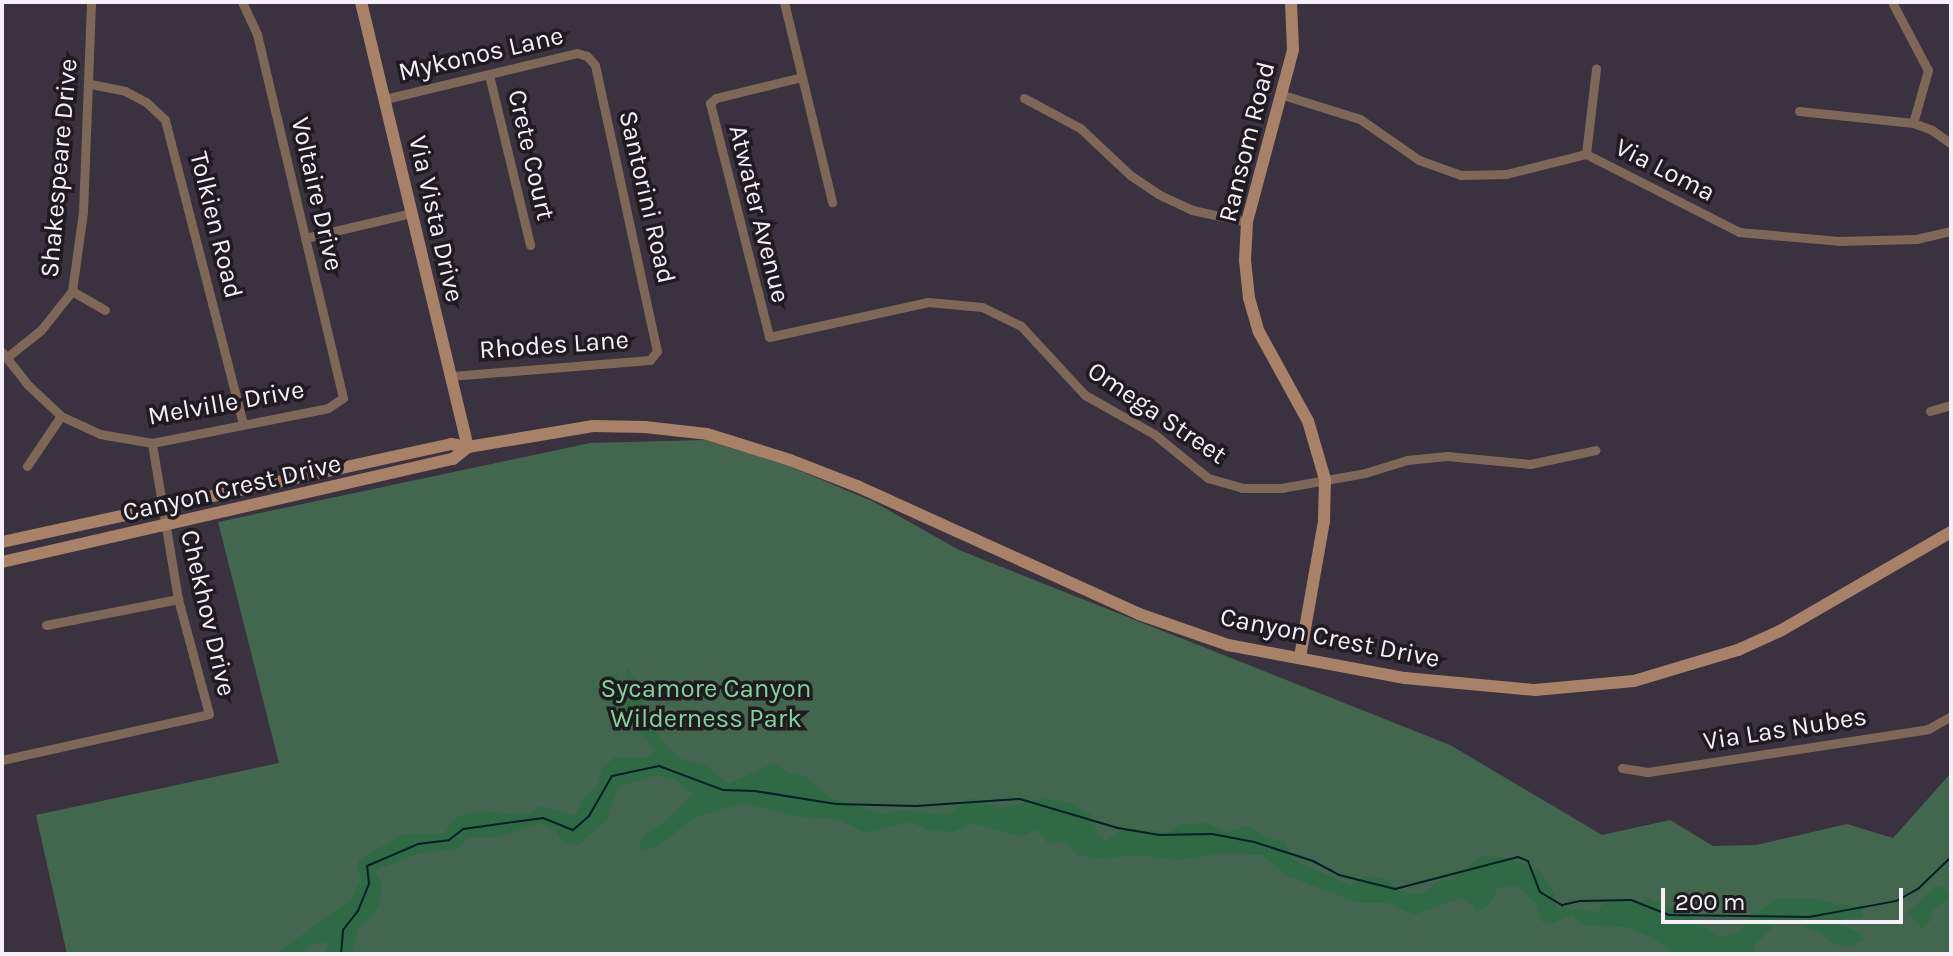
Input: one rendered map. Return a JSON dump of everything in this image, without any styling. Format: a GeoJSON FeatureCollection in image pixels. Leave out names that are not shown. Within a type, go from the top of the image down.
{"type":"FeatureCollection","features":[{"type":"Feature","properties":{"kind":"main road","name":"Via Vista Drive"},"geometry":{"type":"LineString","coordinates":[[361,2],[468,447]]}},
{"type":"Feature","properties":{"kind":"main road","name":"Ransom Road"},"geometry":{"type":"LineString","coordinates":[[1291,2],[1293,50],[1247,222],[1246,273],[1255,320],[1270,356],[1312,429],[1325,479],[1324,521],[1300,657]]}},
{"type":"Feature","properties":{"kind":"main road","name":"Canyon Crest Drive"},"geometry":{"type":"LineString","coordinates":[[2,542],[451,444],[468,447],[593,426],[707,434],[857,486],[1139,614],[1228,645],[1405,678],[1535,690],[1634,681],[1738,650],[1780,631],[1951,532]]}},
{"type":"Feature","properties":{"kind":"main road","name":"Canyon Crest Drive"},"geometry":{"type":"LineString","coordinates":[[2,562],[453,459],[468,447]]}},
{"type":"Feature","properties":{"kind":"street","name":"Shakespeare Drive"},"geometry":{"type":"LineString","coordinates":[[4,355],[41,330],[72,291],[83,212],[91,2]]}},
{"type":"Feature","properties":{"kind":"street","name":"Voltaire Drive"},"geometry":{"type":"LineString","coordinates":[[242,2],[257,34],[343,398]]}},
{"type":"Feature","properties":{"kind":"street"},"geometry":{"type":"LineString","coordinates":[[784,2],[832,202]]}},
{"type":"Feature","properties":{"kind":"street"},"geometry":{"type":"LineString","coordinates":[[1893,4],[1928,70],[1913,123]]}},
{"type":"Feature","properties":{"kind":"street","name":"Mykonos Lane"},"geometry":{"type":"LineString","coordinates":[[385,99],[577,53],[587,56]]}},
{"type":"Feature","properties":{"kind":"street","name":"Santorini Road"},"geometry":{"type":"LineString","coordinates":[[587,56],[595,65],[657,351]]}},
{"type":"Feature","properties":{"kind":"street"},"geometry":{"type":"LineString","coordinates":[[1586,154],[1596,69]]}},
{"type":"Feature","properties":{"kind":"street","name":"Crete Court"},"geometry":{"type":"LineString","coordinates":[[489,75],[530,245]]}},
{"type":"Feature","properties":{"kind":"street","name":"Atwater Avenue"},"geometry":{"type":"LineString","coordinates":[[769,337],[711,101],[802,77]]}},
{"type":"Feature","properties":{"kind":"street","name":"Tolkien Road"},"geometry":{"type":"LineString","coordinates":[[90,84],[125,91],[146,102],[165,120],[243,424]]}},
{"type":"Feature","properties":{"kind":"street","name":"Via Loma"},"geometry":{"type":"LineString","coordinates":[[1283,95],[1360,119],[1419,160],[1449,173],[1506,174],[1550,160],[1586,154],[1739,232],[1839,241],[1916,239],[1951,231]]}},
{"type":"Feature","properties":{"kind":"street"},"geometry":{"type":"LineString","coordinates":[[1024,98],[1073,123],[1130,175],[1158,194],[1192,210],[1247,222]]}},
{"type":"Feature","properties":{"kind":"street"},"geometry":{"type":"LineString","coordinates":[[1799,111],[1913,123],[1932,130],[1951,144]]}},
{"type":"Feature","properties":{"kind":"street"},"geometry":{"type":"LineString","coordinates":[[305,238],[412,213]]}},
{"type":"Feature","properties":{"kind":"street"},"geometry":{"type":"LineString","coordinates":[[72,291],[105,310]]}},
{"type":"Feature","properties":{"kind":"street","name":"Omega Street"},"geometry":{"type":"LineString","coordinates":[[769,337],[928,302],[976,305],[1021,326],[1080,391],[1154,434],[1208,478],[1253,489],[1365,473],[1407,460],[1447,456],[1530,464],[1596,450]]}},
{"type":"Feature","properties":{"kind":"street","name":"Rhodes Lane"},"geometry":{"type":"LineString","coordinates":[[450,376],[650,360],[657,351]]}},
{"type":"Feature","properties":{"kind":"street","name":"Melville Drive"},"geometry":{"type":"LineString","coordinates":[[4,355],[28,385],[61,416],[100,434],[152,443],[328,408],[343,398]]}},
{"type":"Feature","properties":{"kind":"street"},"geometry":{"type":"LineString","coordinates":[[1930,411],[1951,405]]}},
{"type":"Feature","properties":{"kind":"street"},"geometry":{"type":"LineString","coordinates":[[27,466],[61,416]]}},
{"type":"Feature","properties":{"kind":"street","name":"Chekhov Drive"},"geometry":{"type":"LineString","coordinates":[[2,760],[209,714],[178,599],[152,443]]}},
{"type":"Feature","properties":{"kind":"street"},"geometry":{"type":"LineString","coordinates":[[46,625],[178,599]]}},
{"type":"Feature","properties":{"kind":"street","name":"Via Las Nubes"},"geometry":{"type":"LineString","coordinates":[[1622,768],[1648,772],[1928,729],[1951,716]]}},
{"type":"Feature","properties":{"kind":"green space","name":"Sycamore Canyon Wilderness Park"},"geometry":{"type":"Polygon","coordinates":[[[705,440],[789,466],[874,502],[959,550],[1450,745],[1602,835],[1670,820],[1713,846],[1756,845],[1847,824],[1893,838],[1951,773],[1951,954],[67,954],[36,815],[279,763],[218,522],[590,443],[705,440]]]}},
{"type":"Feature","properties":{"kind":"green space"},"geometry":{"type":"Polygon","coordinates":[[[627,667],[646,698],[640,707],[664,743],[679,758],[708,766],[728,784],[774,763],[790,774],[806,776],[830,798],[883,814],[901,810],[949,815],[969,798],[1001,808],[1044,798],[1072,803],[1090,814],[1098,835],[1105,841],[1125,829],[1170,832],[1180,824],[1206,823],[1226,832],[1247,826],[1267,838],[1284,841],[1292,859],[1351,886],[1364,876],[1383,878],[1402,892],[1423,894],[1437,882],[1452,879],[1483,855],[1509,858],[1540,871],[1555,893],[1557,908],[1597,912],[1602,905],[1619,898],[1636,905],[1646,898],[1684,913],[1718,936],[1732,935],[1742,929],[1750,916],[1778,899],[1813,899],[1862,908],[1863,917],[1843,919],[1839,924],[1861,933],[1864,940],[1852,946],[1835,945],[1822,934],[1787,920],[1777,922],[1755,945],[1754,954],[1675,954],[1653,938],[1626,927],[1582,925],[1572,914],[1551,924],[1542,922],[1536,903],[1517,886],[1498,888],[1490,903],[1477,912],[1463,897],[1414,915],[1389,903],[1359,903],[1285,875],[1263,855],[1216,854],[1180,860],[1136,855],[1097,859],[1077,855],[1065,841],[1048,844],[1038,829],[1021,837],[973,823],[953,832],[927,830],[911,822],[866,833],[840,820],[795,816],[744,803],[695,817],[657,847],[639,850],[643,835],[665,822],[693,794],[674,779],[659,775],[618,786],[607,820],[578,845],[564,844],[555,830],[540,823],[499,837],[468,838],[458,849],[420,853],[375,870],[382,886],[379,908],[358,929],[352,954],[325,954],[329,942],[309,945],[301,954],[275,954],[352,899],[361,877],[357,870],[359,860],[403,834],[444,834],[454,818],[479,811],[527,815],[541,806],[576,816],[582,800],[598,785],[602,768],[615,757],[647,758],[656,750],[606,698],[602,678],[617,673],[620,691],[625,693],[627,667]]]}},
{"type":"Feature","properties":{"kind":"green space"},"geometry":{"type":"Polygon","coordinates":[[[1940,886],[1951,893],[1951,897],[1931,911],[1932,919],[1922,929],[1908,912],[1940,886]]]}},
{"type":"Feature","properties":{"kind":"waterway"},"geometry":{"type":"LineString","coordinates":[[341,954],[343,930],[358,911],[369,884],[367,866],[418,844],[449,840],[463,829],[543,818],[573,830],[589,816],[612,776],[659,766],[723,790],[755,791],[836,804],[916,806],[1020,799],[1118,828],[1159,835],[1212,834],[1254,842],[1313,861],[1339,875],[1395,889],[1518,857],[1528,861],[1540,892],[1562,905],[1580,901],[1631,900],[1669,915],[1809,917],[1896,901],[1919,888],[1951,857]]}}]}
